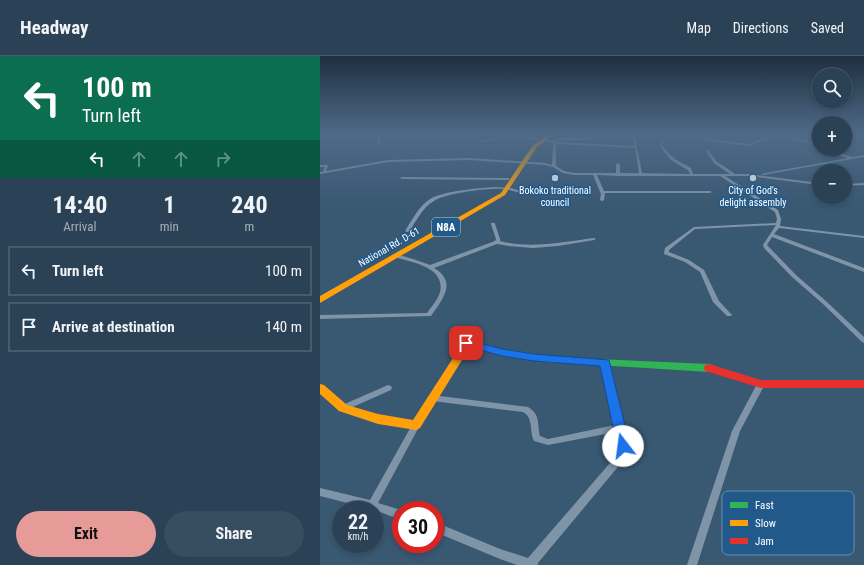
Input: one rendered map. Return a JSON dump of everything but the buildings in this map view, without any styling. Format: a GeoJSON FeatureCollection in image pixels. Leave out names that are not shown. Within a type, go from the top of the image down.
{"type":"FeatureCollection","features":[{"type":"Feature","properties":{"kind":"main road","name":"National Rd. D-61"},"geometry":{"type":"LineString","coordinates":[[320,295],[505,188],[525,157]]}},
{"type":"Feature","properties":{"kind":"main road","name":"National Rd. D-61"},"geometry":{"type":"LineString","coordinates":[[320,300],[503,194],[508,179],[523,162]]}},
{"type":"Feature","properties":{"kind":"main road"},"geometry":{"type":"LineString","coordinates":[[320,388],[343,408],[378,419],[416,425],[466,343],[534,358],[711,368],[761,384],[864,384]]}},
{"type":"Feature","properties":{"kind":"street"},"geometry":{"type":"LineString","coordinates":[[554,157],[554,166]]}},
{"type":"Feature","properties":{"kind":"street"},"geometry":{"type":"LineString","coordinates":[[638,157],[641,175]]}},
{"type":"Feature","properties":{"kind":"street"},"geometry":{"type":"LineString","coordinates":[[669,157],[673,162],[690,169],[692,175]]}},
{"type":"Feature","properties":{"kind":"street"},"geometry":{"type":"LineString","coordinates":[[712,157],[715,162],[733,174]]}},
{"type":"Feature","properties":{"kind":"street"},"geometry":{"type":"LineString","coordinates":[[849,157],[853,158]]}},
{"type":"Feature","properties":{"kind":"street"},"geometry":{"type":"LineString","coordinates":[[755,175],[860,157]]}},
{"type":"Feature","properties":{"kind":"street"},"geometry":{"type":"LineString","coordinates":[[322,172],[376,162],[470,159],[523,162],[554,166],[559,170],[568,173],[618,175],[733,174],[755,175],[812,183]]}},
{"type":"Feature","properties":{"kind":"street"},"geometry":{"type":"LineString","coordinates":[[618,164],[618,175]]}},
{"type":"Feature","properties":{"kind":"street"},"geometry":{"type":"LineString","coordinates":[[320,166],[327,166],[322,172]]}},
{"type":"Feature","properties":{"kind":"street"},"geometry":{"type":"LineString","coordinates":[[595,174],[602,192],[602,200]]}},
{"type":"Feature","properties":{"kind":"street"},"geometry":{"type":"LineString","coordinates":[[721,175],[777,211],[779,226],[771,235],[765,245],[766,247],[794,276],[825,303],[864,341]]}},
{"type":"Feature","properties":{"kind":"street"},"geometry":{"type":"LineString","coordinates":[[402,178],[508,179]]}},
{"type":"Feature","properties":{"kind":"street"},"geometry":{"type":"LineString","coordinates":[[852,185],[864,184]]}},
{"type":"Feature","properties":{"kind":"street"},"geometry":{"type":"LineString","coordinates":[[408,231],[424,208],[433,199],[482,190],[505,188],[528,194]]}},
{"type":"Feature","properties":{"kind":"street"},"geometry":{"type":"LineString","coordinates":[[602,192],[710,192]]}},
{"type":"Feature","properties":{"kind":"street"},"geometry":{"type":"LineString","coordinates":[[493,224],[497,242]]}},
{"type":"Feature","properties":{"kind":"street"},"geometry":{"type":"LineString","coordinates":[[729,315],[716,302],[702,272],[687,261],[666,253],[667,250],[694,228],[779,226],[864,237]]}},
{"type":"Feature","properties":{"kind":"street"},"geometry":{"type":"LineString","coordinates":[[771,235],[864,270]]}},
{"type":"Feature","properties":{"kind":"street"},"geometry":{"type":"LineString","coordinates":[[431,267],[497,242],[510,246],[526,246],[594,239]]}},
{"type":"Feature","properties":{"kind":"street"},"geometry":{"type":"LineString","coordinates":[[320,317],[429,315],[443,293],[441,277],[431,267],[396,256]]}},
{"type":"Feature","properties":{"kind":"street"},"geometry":{"type":"LineString","coordinates":[[444,531],[500,554],[532,565],[619,459],[623,452],[605,362]]}},
{"type":"Feature","properties":{"kind":"street"},"geometry":{"type":"LineString","coordinates":[[692,565],[736,431],[761,384]]}},
{"type":"Feature","properties":{"kind":"street"},"geometry":{"type":"LineString","coordinates":[[343,408],[388,388]]}},
{"type":"Feature","properties":{"kind":"street"},"geometry":{"type":"LineString","coordinates":[[432,398],[525,409],[531,412],[534,416],[534,433],[537,439],[548,442],[618,428]]}},
{"type":"Feature","properties":{"kind":"street"},"geometry":{"type":"LineString","coordinates":[[374,501],[416,425]]}},
{"type":"Feature","properties":{"kind":"street"},"geometry":{"type":"LineString","coordinates":[[320,492],[356,501]]}},
{"type":"Feature","properties":{"kind":"traffic: fast"},"geometry":{"type":"LineString","coordinates":[[553,360],[709,368]]}},
{"type":"Feature","properties":{"kind":"traffic: slow"},"geometry":{"type":"LineString","coordinates":[[320,300],[503,194],[528,157]]}},
{"type":"Feature","properties":{"kind":"traffic: slow"},"geometry":{"type":"LineString","coordinates":[[320,388],[343,408],[378,419],[416,425],[467,343],[501,352],[553,360]]}},
{"type":"Feature","properties":{"kind":"traffic: jam"},"geometry":{"type":"LineString","coordinates":[[709,368],[761,384],[864,384]]}},
{"type":"Feature","properties":{"kind":"place","name":"Bokoko traditional council"},"geometry":{"type":"Point","coordinates":[555,178]}},
{"type":"Feature","properties":{"kind":"place","name":"City of God's delight assembly"},"geometry":{"type":"Point","coordinates":[753,178]}},
{"type":"Feature","properties":{"kind":"route"},"geometry":{"type":"LineString","coordinates":[[466,343],[534,358],[565,361],[605,362],[610,392],[623,446]]}}]}
